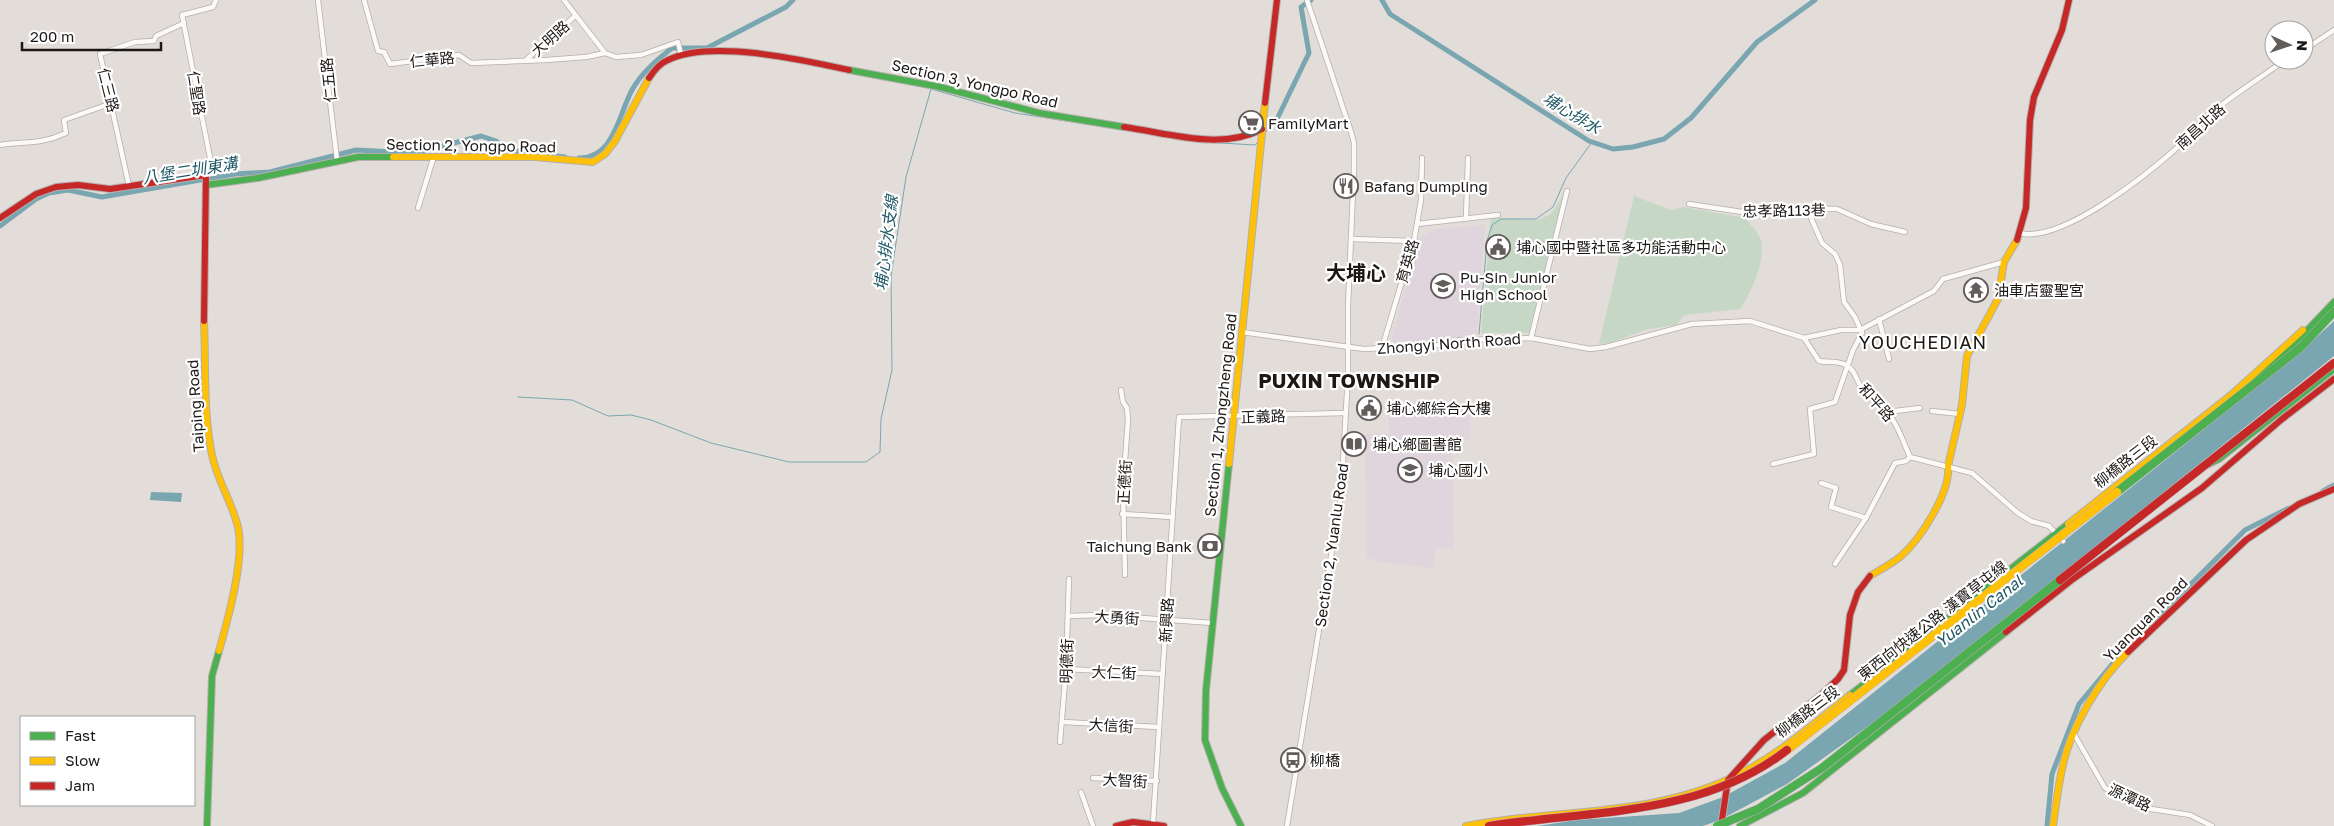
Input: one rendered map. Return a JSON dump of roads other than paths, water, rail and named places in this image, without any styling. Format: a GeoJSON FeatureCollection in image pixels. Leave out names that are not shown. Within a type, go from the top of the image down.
{"type":"FeatureCollection","features":[{"type":"Feature","properties":{"kind":"main road","name":"Section 1, Zhongzheng Road"},"geometry":{"type":"LineString","coordinates":[[1242,826],[1219,781],[1205,740],[1206,690],[1262,129],[1277,0]]}},
{"type":"Feature","properties":{"kind":"main road"},"geometry":{"type":"LineString","coordinates":[[1720,824],[1727,784],[1764,740],[1822,695],[1838,679],[1844,670],[1850,615],[1858,592],[1869,577],[1900,557],[1918,537],[1937,505],[1949,476],[1948,466],[1960,414],[1967,356],[1998,299],[2004,262],[2019,233],[2026,208],[2030,120],[2034,97],[2062,30],[2069,0]]}},
{"type":"Feature","properties":{"kind":"main road","name":"Section 3, Yongpo Road"},"geometry":{"type":"LineString","coordinates":[[681,55],[738,53],[803,60],[927,84],[1039,113],[1197,136],[1221,139],[1245,137],[1262,129]]}},
{"type":"Feature","properties":{"kind":"main road","name":"Section 2, Yongpo Road"},"geometry":{"type":"LineString","coordinates":[[206,186],[258,178],[358,157],[433,159],[534,158],[593,162],[602,159],[610,151],[636,98],[650,76],[658,67],[681,55]]}},
{"type":"Feature","properties":{"kind":"main road"},"geometry":{"type":"LineString","coordinates":[[0,218],[29,198],[50,188],[79,185],[96,189],[110,189],[206,175]]}},
{"type":"Feature","properties":{"kind":"main road","name":"Taiping Road"},"geometry":{"type":"LineString","coordinates":[[206,175],[204,308],[208,423],[212,456],[238,528],[238,566],[229,616],[212,676],[206,826]]}},
{"type":"Feature","properties":{"kind":"main road","name":"柳橋路三段"},"geometry":{"type":"LineString","coordinates":[[1466,826],[1504,818],[1638,804],[1676,797],[1727,784],[1796,738],[2231,395],[2308,325],[2334,296]]}},
{"type":"Feature","properties":{"kind":"main road"},"geometry":{"type":"LineString","coordinates":[[2233,400],[2242,388],[2303,335],[2334,302]]}},
{"type":"Feature","properties":{"kind":"main road","name":"東西向快速公路 漢寶草屯線"},"geometry":{"type":"LineString","coordinates":[[1489,826],[1531,819],[1658,806],[1704,794],[1742,778],[1800,741],[2300,348],[2334,312]]}},
{"type":"Feature","properties":{"kind":"main road"},"geometry":{"type":"LineString","coordinates":[[1720,824],[1758,809],[1822,768],[2334,363]]}},
{"type":"Feature","properties":{"kind":"main road"},"geometry":{"type":"LineString","coordinates":[[2203,466],[2219,459],[2334,369]]}},
{"type":"Feature","properties":{"kind":"main road"},"geometry":{"type":"LineString","coordinates":[[1740,826],[1803,793],[2073,579],[2202,488],[2282,419],[2334,379]]}},
{"type":"Feature","properties":{"kind":"main road","name":"Yuanquan Road"},"geometry":{"type":"LineString","coordinates":[[2053,826],[2063,763],[2074,734],[2096,692],[2120,660],[2246,540],[2299,504],[2334,489]]}},
{"type":"Feature","properties":{"kind":"main road"},"geometry":{"type":"LineString","coordinates":[[1116,826],[1133,822],[1154,823],[1164,826]]}},
{"type":"Feature","properties":{"kind":"street"},"geometry":{"type":"LineString","coordinates":[[184,23],[182,15],[213,7],[216,0]]}},
{"type":"Feature","properties":{"kind":"street","name":"仁五路"},"geometry":{"type":"LineString","coordinates":[[318,0],[337,160]]}},
{"type":"Feature","properties":{"kind":"street","name":"仁華路"},"geometry":{"type":"LineString","coordinates":[[364,0],[378,51],[384,52],[390,64],[459,55],[471,62],[586,57],[604,53],[616,57],[641,54],[678,42],[681,55]]}},
{"type":"Feature","properties":{"kind":"street"},"geometry":{"type":"LineString","coordinates":[[564,0],[604,53]]}},
{"type":"Feature","properties":{"kind":"street","name":"Section 2, Yuanlu Road"},"geometry":{"type":"LineString","coordinates":[[1287,826],[1341,494],[1348,376],[1347,346],[1354,143],[1307,0]]}},
{"type":"Feature","properties":{"kind":"street","name":"大明路"},"geometry":{"type":"LineString","coordinates":[[526,60],[575,16]]}},
{"type":"Feature","properties":{"kind":"street","name":"仁三路"},"geometry":{"type":"LineString","coordinates":[[129,186],[100,54],[135,42],[154,41],[156,36],[184,23]]}},
{"type":"Feature","properties":{"kind":"street","name":"仁聖路"},"geometry":{"type":"LineString","coordinates":[[184,23],[213,174],[206,175]]}},
{"type":"Feature","properties":{"kind":"street"},"geometry":{"type":"LineString","coordinates":[[2314,43],[2334,30]]}},
{"type":"Feature","properties":{"kind":"street","name":"南昌北路"},"geometry":{"type":"LineString","coordinates":[[2019,233],[2028,236],[2057,230],[2085,215],[2179,146],[2202,121],[2271,70]]}},
{"type":"Feature","properties":{"kind":"street"},"geometry":{"type":"LineString","coordinates":[[0,145],[23,145],[52,139],[66,133],[64,120],[112,103]]}},
{"type":"Feature","properties":{"kind":"street"},"geometry":{"type":"LineString","coordinates":[[1417,224],[1421,200],[1422,158]]}},
{"type":"Feature","properties":{"kind":"street"},"geometry":{"type":"LineString","coordinates":[[1466,218],[1468,158]]}},
{"type":"Feature","properties":{"kind":"street"},"geometry":{"type":"LineString","coordinates":[[418,208],[433,159]]}},
{"type":"Feature","properties":{"kind":"street"},"geometry":{"type":"LineString","coordinates":[[1531,338],[1567,191]]}},
{"type":"Feature","properties":{"kind":"street","name":"忠孝路113巷"},"geometry":{"type":"LineString","coordinates":[[1688,204],[1742,212],[1789,208],[1811,210],[1837,209],[1871,224],[1905,232]]}},
{"type":"Feature","properties":{"kind":"street"},"geometry":{"type":"LineString","coordinates":[[1773,464],[1785,459],[1814,454],[1810,409],[1835,402],[1847,366],[1862,333],[1855,317],[1844,302],[1840,265],[1835,254],[1822,243],[1811,218],[1811,210]]}},
{"type":"Feature","properties":{"kind":"street","name":"育英路"},"geometry":{"type":"LineString","coordinates":[[1382,348],[1417,224],[1498,215]]}},
{"type":"Feature","properties":{"kind":"street"},"geometry":{"type":"LineString","coordinates":[[1351,240],[1414,240]]}},
{"type":"Feature","properties":{"kind":"street","name":"Zhongyi North Road"},"geometry":{"type":"LineString","coordinates":[[1242,332],[1347,346],[1382,348],[1438,345],[1462,340],[1531,338],[1590,349],[1606,347],[1692,324],[1750,321],[1804,338],[1841,330],[1860,330],[1934,291],[1943,279],[2004,262]]}},
{"type":"Feature","properties":{"kind":"street"},"geometry":{"type":"LineString","coordinates":[[1879,319],[1889,359]]}},
{"type":"Feature","properties":{"kind":"street"},"geometry":{"type":"LineString","coordinates":[[1804,338],[1819,361],[1827,363],[1835,361],[1847,366]]}},
{"type":"Feature","properties":{"kind":"street","name":"和平路"},"geometry":{"type":"LineString","coordinates":[[1847,366],[1853,372],[1861,388],[1895,422],[1910,457]]}},
{"type":"Feature","properties":{"kind":"street","name":"正德街"},"geometry":{"type":"LineString","coordinates":[[1121,390],[1123,402],[1127,408],[1128,420],[1122,514],[1125,575]]}},
{"type":"Feature","properties":{"kind":"street"},"geometry":{"type":"LineString","coordinates":[[1887,412],[1920,408]]}},
{"type":"Feature","properties":{"kind":"street"},"geometry":{"type":"LineString","coordinates":[[1932,412],[1960,414]]}},
{"type":"Feature","properties":{"kind":"street","name":"正義路"},"geometry":{"type":"LineString","coordinates":[[1179,416],[1346,413]]}},
{"type":"Feature","properties":{"kind":"street","name":"新興路"},"geometry":{"type":"LineString","coordinates":[[1154,823],[1179,416]]}},
{"type":"Feature","properties":{"kind":"street"},"geometry":{"type":"LineString","coordinates":[[1834,564],[1866,518],[1895,463],[1906,461],[1910,457],[1972,473],[2018,513],[2031,521],[2049,526],[2063,541]]}},
{"type":"Feature","properties":{"kind":"street"},"geometry":{"type":"LineString","coordinates":[[1821,483],[1836,488],[1831,508],[1866,518]]}},
{"type":"Feature","properties":{"kind":"street"},"geometry":{"type":"LineString","coordinates":[[1122,514],[1172,517]]}},
{"type":"Feature","properties":{"kind":"street","name":"明德街"},"geometry":{"type":"LineString","coordinates":[[1060,742],[1066,670],[1069,579]]}},
{"type":"Feature","properties":{"kind":"street","name":"大勇街"},"geometry":{"type":"LineString","coordinates":[[1068,616],[1099,615],[1213,623]]}},
{"type":"Feature","properties":{"kind":"street","name":"大仁街"},"geometry":{"type":"LineString","coordinates":[[1066,670],[1162,674]]}},
{"type":"Feature","properties":{"kind":"street","name":"大信街"},"geometry":{"type":"LineString","coordinates":[[1063,722],[1159,727]]}},
{"type":"Feature","properties":{"kind":"street","name":"源潭路"},"geometry":{"type":"LineString","coordinates":[[2074,734],[2105,788],[2145,808],[2190,815],[2212,826]]}},
{"type":"Feature","properties":{"kind":"street","name":"大智街"},"geometry":{"type":"LineString","coordinates":[[1093,778],[1157,781]]}},
{"type":"Feature","properties":{"kind":"street"},"geometry":{"type":"LineString","coordinates":[[1081,792],[1093,826]]}},
{"type":"Feature","properties":{"kind":"water","name":"Yuanlin Canal"},"geometry":{"type":"Polygon","coordinates":[[[2334,321],[2334,356],[1902,702],[1787,784],[1720,820],[1703,826],[1537,826],[1577,820],[1679,813],[1723,797],[1785,763],[2296,356],[2334,321]]]}},
{"type":"Feature","properties":{"kind":"water"},"geometry":{"type":"Polygon","coordinates":[[[151,492],[182,493],[181,502],[150,500],[151,492]]]}},
{"type":"Feature","properties":{"kind":"waterway"},"geometry":{"type":"LineString","coordinates":[[579,158],[591,156],[600,151],[607,143],[613,134],[632,90],[640,78],[672,48],[707,48],[786,7],[793,0]]}},
{"type":"Feature","properties":{"kind":"waterway","name":"埔心排水"},"geometry":{"type":"LineString","coordinates":[[1278,117],[1309,53],[1301,7],[1311,0]]}},
{"type":"Feature","properties":{"kind":"waterway","name":"埔心排水"},"geometry":{"type":"LineString","coordinates":[[1382,0],[1390,14],[1589,141],[1613,149],[1633,147],[1664,139],[1691,118],[1757,42],[1815,0]]}},
{"type":"Feature","properties":{"kind":"waterway","name":"埔心排水支線"},"geometry":{"type":"LineString","coordinates":[[518,397],[572,400],[608,416],[631,415],[651,420],[711,443],[789,462],[866,462],[880,452],[881,419],[892,370],[891,276],[906,177],[931,89],[1015,113],[1175,138]]}},
{"type":"Feature","properties":{"kind":"waterway","name":"埔心排水支線"},"geometry":{"type":"LineString","coordinates":[[1265,133],[1278,117]]}},
{"type":"Feature","properties":{"kind":"waterway","name":"八堡二圳東溝"},"geometry":{"type":"LineString","coordinates":[[0,226],[36,199],[49,193],[68,190],[102,197],[235,174],[270,172],[356,150],[415,153],[481,136],[496,141],[508,150],[565,157]]}},
{"type":"Feature","properties":{"kind":"waterway","name":"埔心排水支線"},"geometry":{"type":"LineString","coordinates":[[1203,142],[1255,145],[1258,142]]}},
{"type":"Feature","properties":{"kind":"waterway"},"geometry":{"type":"LineString","coordinates":[[1479,334],[1487,241],[1492,225],[1501,219],[1536,219],[1553,207],[1566,178],[1592,142]]}},
{"type":"Feature","properties":{"kind":"waterway"},"geometry":{"type":"LineString","coordinates":[[2323,491],[2334,485]]}},
{"type":"Feature","properties":{"kind":"waterway"},"geometry":{"type":"LineString","coordinates":[[2047,826],[2052,774],[2079,704],[2119,656],[2245,530],[2289,508]]}},
{"type":"Feature","properties":{"kind":"place","name":"FamilyMart"},"geometry":{"type":"Point","coordinates":[1251,123]}},
{"type":"Feature","properties":{"kind":"place","name":"Bafang Dumpling"},"geometry":{"type":"Point","coordinates":[1346,186]}},
{"type":"Feature","properties":{"kind":"place","name":"埔心國中暨社區多功能活動中心"},"geometry":{"type":"Point","coordinates":[1498,247]}},
{"type":"Feature","properties":{"kind":"place","name":"Pu-Sin Junior High School"},"geometry":{"type":"Point","coordinates":[1443,286]}},
{"type":"Feature","properties":{"kind":"place","name":"油車店靈聖宮"},"geometry":{"type":"Point","coordinates":[1976,290]}},
{"type":"Feature","properties":{"kind":"place","name":"埔心鄉綜合大樓"},"geometry":{"type":"Point","coordinates":[1369,408]}},
{"type":"Feature","properties":{"kind":"place","name":"埔心鄉圖書館"},"geometry":{"type":"Point","coordinates":[1354,444]}},
{"type":"Feature","properties":{"kind":"place","name":"埔心國小"},"geometry":{"type":"Point","coordinates":[1410,470]}},
{"type":"Feature","properties":{"kind":"place","name":"Taichung Bank"},"geometry":{"type":"Point","coordinates":[1210,546]}},
{"type":"Feature","properties":{"kind":"place","name":"柳橋"},"geometry":{"type":"Point","coordinates":[1293,760]}},
{"type":"Feature","properties":{"kind":"district","name":"大埔心"},"geometry":{"type":"Point","coordinates":[1356,272]}},
{"type":"Feature","properties":{"kind":"district","name":"YOUCHEDIAN"},"geometry":{"type":"Point","coordinates":[1923,342]}},
{"type":"Feature","properties":{"kind":"district","name":"PUXIN TOWNSHIP"},"geometry":{"type":"Point","coordinates":[1349,380]}}]}
